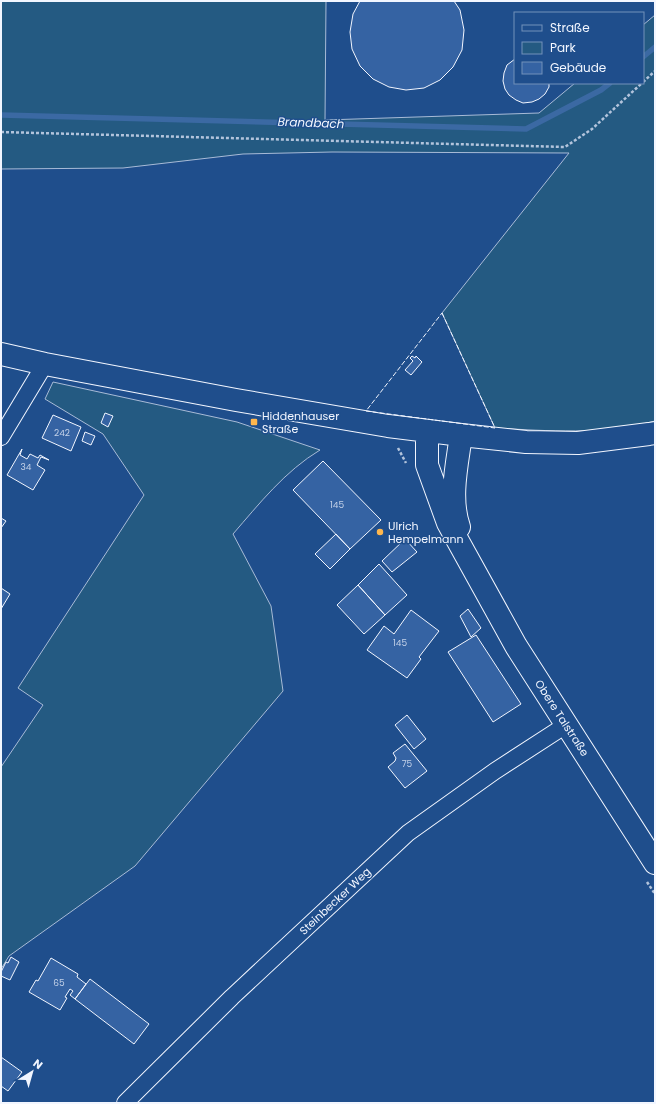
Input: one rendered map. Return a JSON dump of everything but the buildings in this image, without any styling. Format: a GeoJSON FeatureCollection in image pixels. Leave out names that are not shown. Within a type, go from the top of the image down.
{"type":"FeatureCollection","features":[{"type":"Feature","properties":{"kind":"main road"},"geometry":{"type":"LineString","coordinates":[[1,354],[45,364],[236,400],[388,426],[427,431],[526,442],[578,443],[655,433]]}},
{"type":"Feature","properties":{"kind":"main road","name":"Obere Talstraße"},"geometry":{"type":"LineString","coordinates":[[427,431],[426,465],[448,523],[516,646],[655,863]]}},
{"type":"Feature","properties":{"kind":"main road","name":"Obere Talstraße"},"geometry":{"type":"LineString","coordinates":[[461,435],[454,491],[456,520],[475,571]]}},
{"type":"Feature","properties":{"kind":"street"},"geometry":{"type":"LineString","coordinates":[[1,437],[45,364]]}},
{"type":"Feature","properties":{"kind":"street","name":"Steinbecker Weg"},"geometry":{"type":"LineString","coordinates":[[124,1103],[232,997],[408,833],[495,771],[566,725]]}},
{"type":"Feature","properties":{"kind":"path"},"geometry":{"type":"LineString","coordinates":[[644,82],[655,71]]}},
{"type":"Feature","properties":{"kind":"path"},"geometry":{"type":"LineString","coordinates":[[1,132],[565,146],[592,129],[642,84]]}},
{"type":"Feature","properties":{"kind":"green space"},"geometry":{"type":"Polygon","coordinates":[[[1,1],[326,1],[325,120],[539,113],[574,84],[644,84],[644,24],[655,15],[655,421],[616,428],[575,431],[495,428],[442,313],[569,153],[332,152],[243,154],[123,168],[1,169],[1,1]]]}},
{"type":"Feature","properties":{"kind":"green space"},"geometry":{"type":"Polygon","coordinates":[[[53,382],[237,422],[320,450],[307,458],[284,478],[233,534],[271,606],[283,691],[135,866],[9,956],[1,969],[1,767],[43,705],[18,688],[144,495],[103,434],[45,399],[53,382]]]}},
{"type":"Feature","properties":{"kind":"waterway","name":"Brandbach"},"geometry":{"type":"LineString","coordinates":[[644,56],[655,47]]}},
{"type":"Feature","properties":{"kind":"waterway","name":"Brandbach"},"geometry":{"type":"LineString","coordinates":[[1,115],[526,129],[601,90],[609,84]]}},
{"type":"Feature","properties":{"kind":"fence"},"geometry":{"type":"LineString","coordinates":[[442,313],[495,428],[366,411],[442,313]]}},
{"type":"Feature","properties":{"kind":"place","name":"Hiddenhauser Straße"},"geometry":{"type":"Point","coordinates":[254,422]}},
{"type":"Feature","properties":{"kind":"place","name":"Ulrich Hempelmann"},"geometry":{"type":"Point","coordinates":[380,532]}}]}
